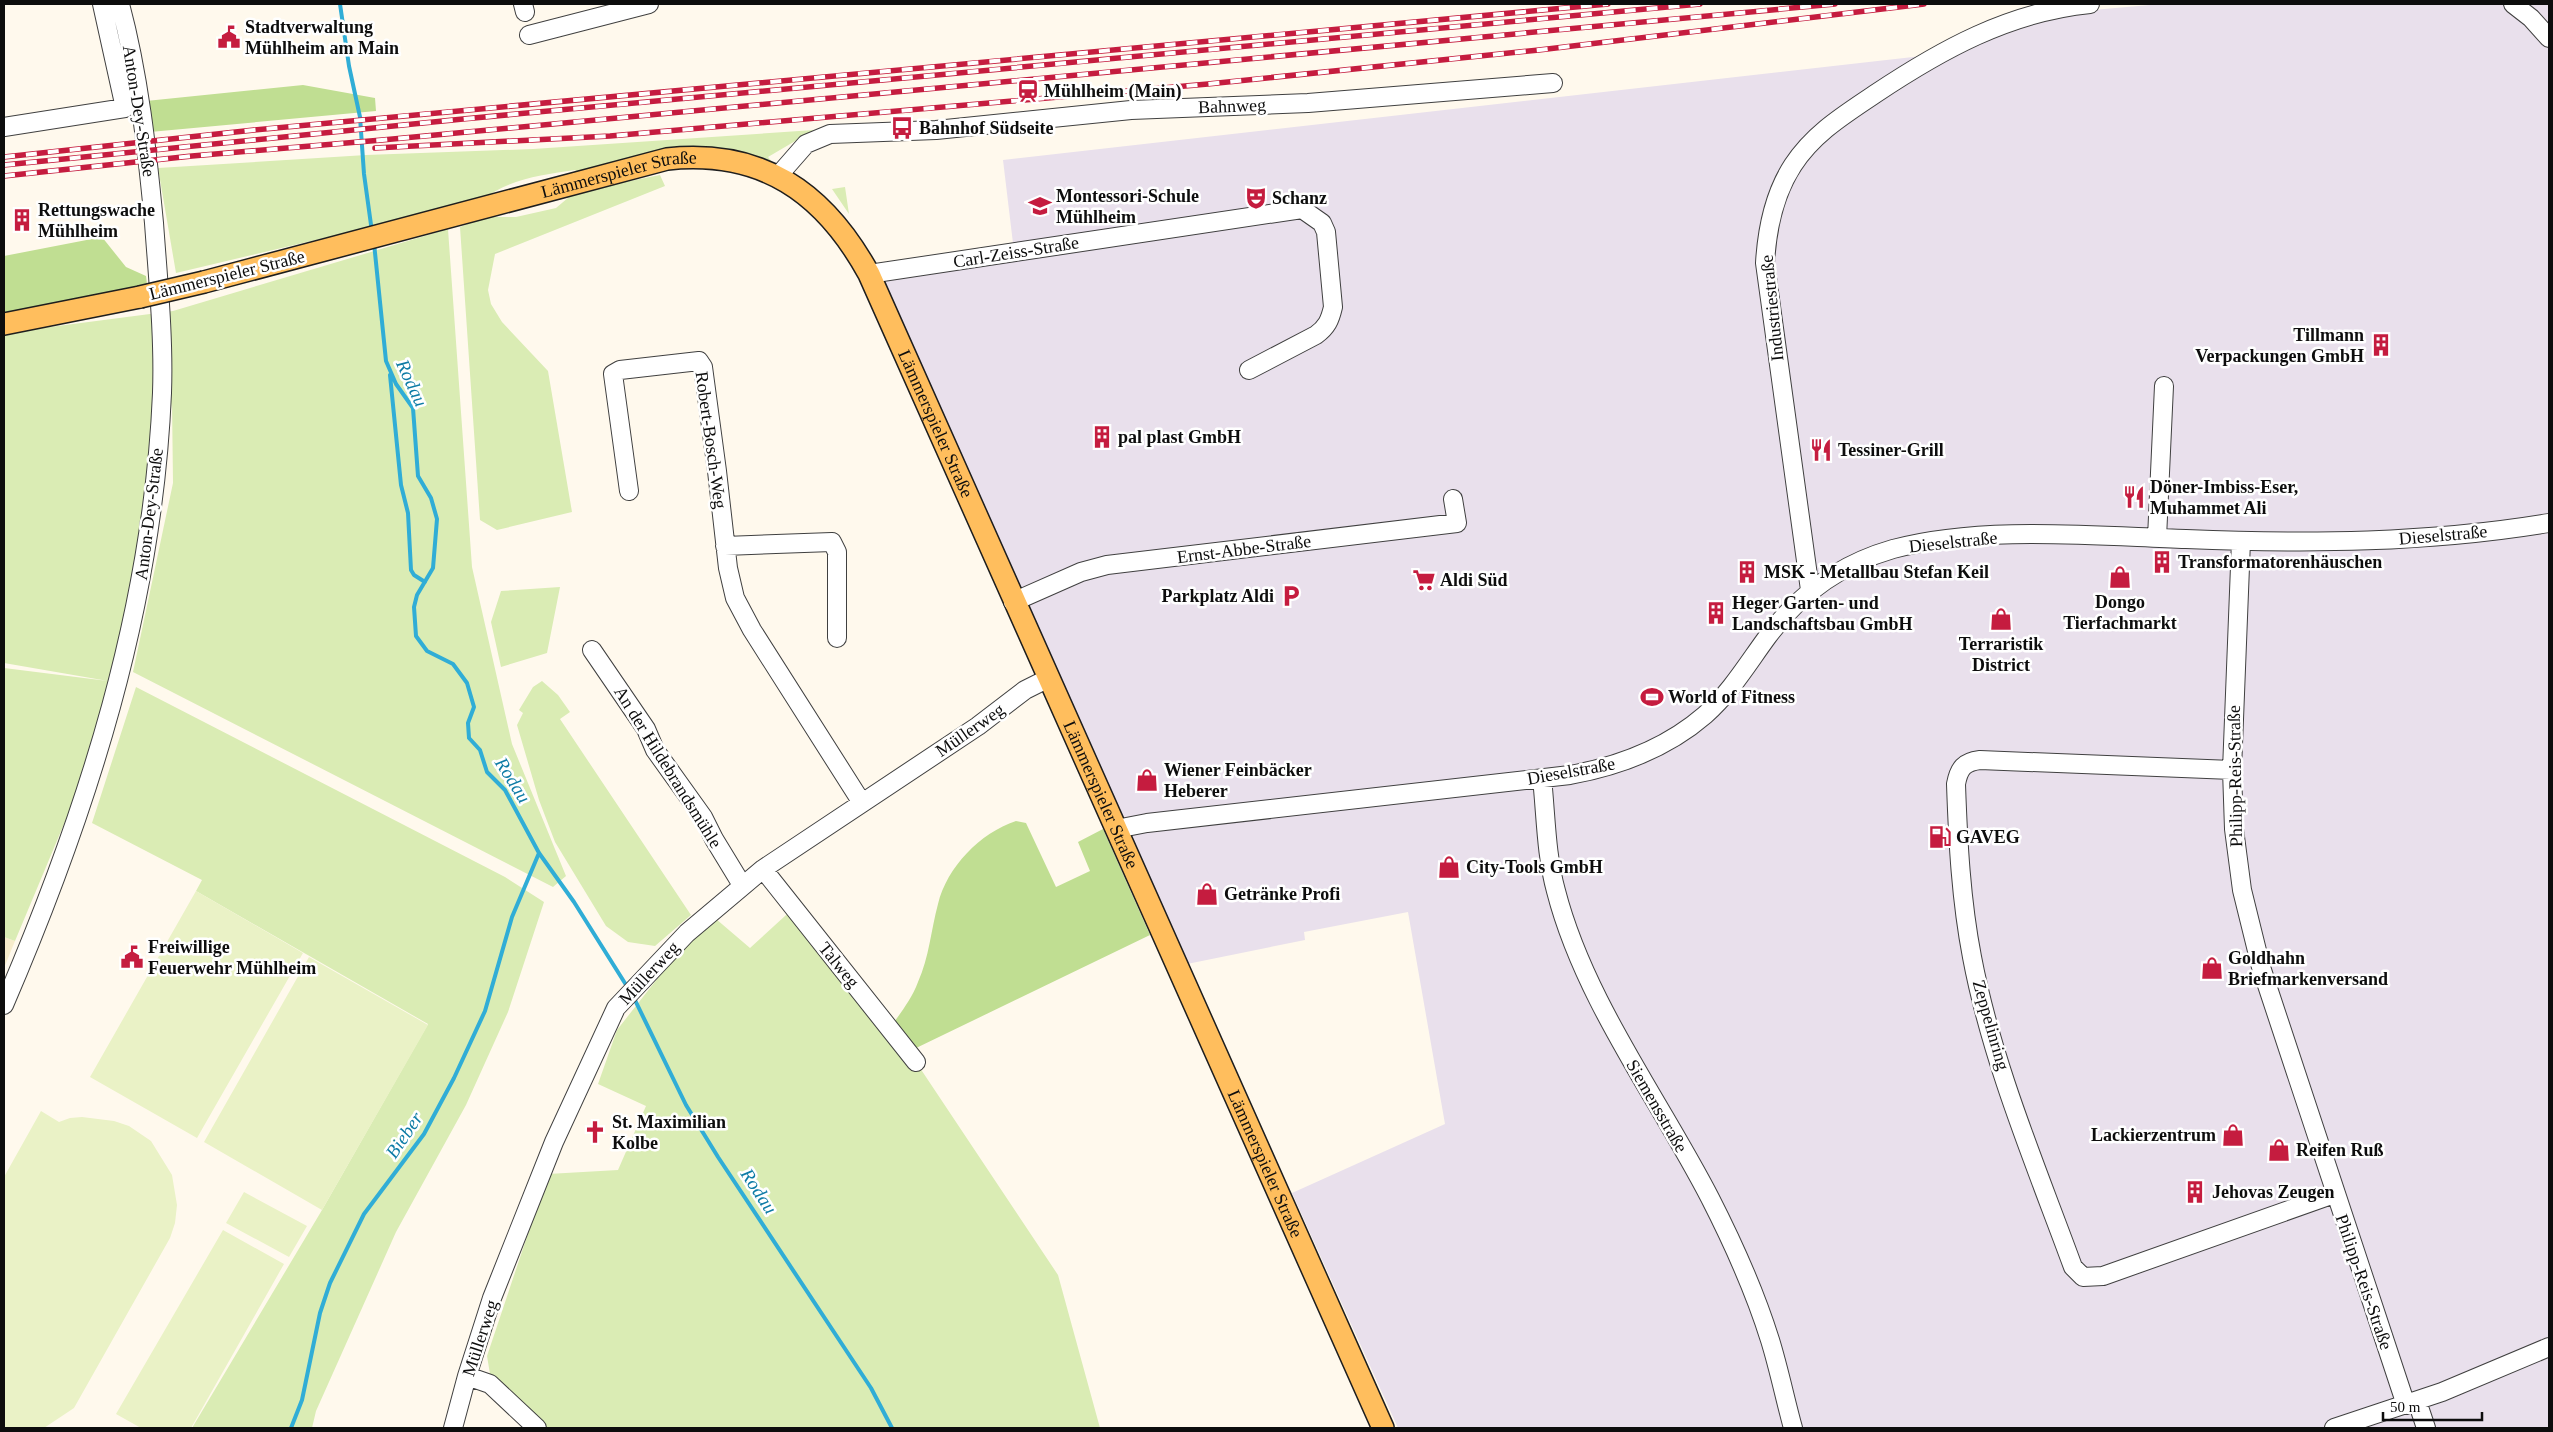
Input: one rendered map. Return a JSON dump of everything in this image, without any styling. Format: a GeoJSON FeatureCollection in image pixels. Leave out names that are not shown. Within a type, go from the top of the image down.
{"type":"FeatureCollection","features":[{"type":"Feature","properties":{"kind":"main road","name":"Lämmerspieler Straße"},"geometry":{"type":"LineString","coordinates":[[4,324],[140,297],[204,282],[667,159],[724,159],[761,168],[778,176],[808,196],[835,222],[868,274],[1383,1428]]}},
{"type":"Feature","properties":{"kind":"street"},"geometry":{"type":"LineString","coordinates":[[4,127],[125,112],[102,4]]}},
{"type":"Feature","properties":{"kind":"street","name":"Anton-Dey-Straße"},"geometry":{"type":"LineString","coordinates":[[4,1005],[72,832],[119,683],[144,561],[154,496],[162,366],[157,262],[145,137],[136,76],[120,4]]}},
{"type":"Feature","properties":{"kind":"street"},"geometry":{"type":"LineString","coordinates":[[529,36],[649,4]]}},
{"type":"Feature","properties":{"kind":"street","name":"Industriestraße"},"geometry":{"type":"LineString","coordinates":[[1810,590],[1765,263],[1770,218],[1786,177],[1802,151],[1825,128],[1936,55],[1973,36],[2020,18],[2046,10],[2090,4]]}},
{"type":"Feature","properties":{"kind":"street"},"geometry":{"type":"LineString","coordinates":[[2513,4],[2531,18],[2549,38]]}},
{"type":"Feature","properties":{"kind":"street","name":"Bahnweg"},"geometry":{"type":"LineString","coordinates":[[778,176],[806,144],[830,134],[936,130],[1131,110],[1308,103],[1553,83]]}},
{"type":"Feature","properties":{"kind":"street","name":"Carl-Zeiss-Straße"},"geometry":{"type":"LineString","coordinates":[[868,274],[1302,209],[1322,223],[1326,232],[1333,307],[1330,318],[1325,328],[1316,335],[1249,370]]}},
{"type":"Feature","properties":{"kind":"street","name":"Robert-Bosch-Weg"},"geometry":{"type":"LineString","coordinates":[[629,492],[613,374],[620,370],[699,361],[702,367],[708,408],[731,586],[741,610],[862,803]]}},
{"type":"Feature","properties":{"kind":"street"},"geometry":{"type":"LineString","coordinates":[[2157,538],[2164,386]]}},
{"type":"Feature","properties":{"kind":"street","name":"Ernst-Abbe-Straße"},"geometry":{"type":"LineString","coordinates":[[1013,602],[1065,578],[1100,567],[1457,523],[1453,499]]}},
{"type":"Feature","properties":{"kind":"street","name":"Dieselstraße"},"geometry":{"type":"LineString","coordinates":[[1116,830],[1147,822],[1542,778],[1591,771],[1622,762],[1655,748],[1706,714],[1733,686],[1782,618],[1810,590],[1852,565],[1890,550],[1930,542],[2043,535],[2240,541],[2392,540],[2471,533],[2549,523]]}},
{"type":"Feature","properties":{"kind":"street","name":"Philipp-Reis-Straße"},"geometry":{"type":"LineString","coordinates":[[2240,541],[2232,770],[2234,829],[2250,928],[2334,1194],[2411,1403],[2426,1428]]}},
{"type":"Feature","properties":{"kind":"street"},"geometry":{"type":"LineString","coordinates":[[725,546],[832,542],[837,552],[837,638]]}},
{"type":"Feature","properties":{"kind":"street","name":"An der Hildebrandsmühle"},"geometry":{"type":"LineString","coordinates":[[592,650],[646,729],[654,750],[703,817],[714,839],[742,884]]}},
{"type":"Feature","properties":{"kind":"street","name":"Müllerweg"},"geometry":{"type":"LineString","coordinates":[[454,1428],[467,1376],[492,1298],[554,1142],[616,1008],[626,1000],[687,933],[742,884],[978,726],[1025,690],[1048,678]]}},
{"type":"Feature","properties":{"kind":"street","name":"Zeppelinring"},"geometry":{"type":"LineString","coordinates":[[2232,770],[1980,760],[1963,766],[1958,771],[1956,784],[1962,888],[1981,996],[2014,1104],[2073,1267],[2083,1277],[2103,1276],[2334,1194]]}},
{"type":"Feature","properties":{"kind":"street","name":"Siemensstraße"},"geometry":{"type":"LineString","coordinates":[[1542,778],[1553,877],[1570,935],[1628,1055],[1710,1197],[1730,1240],[1770,1341],[1793,1428]]}},
{"type":"Feature","properties":{"kind":"street","name":"Talweg"},"geometry":{"type":"LineString","coordinates":[[763,869],[916,1062]]}},
{"type":"Feature","properties":{"kind":"street"},"geometry":{"type":"LineString","coordinates":[[2334,1428],[2411,1403],[2549,1347]]}},
{"type":"Feature","properties":{"kind":"street"},"geometry":{"type":"LineString","coordinates":[[467,1376],[490,1384],[538,1428]]}},
{"type":"Feature","properties":{"kind":"shaded area"},"geometry":{"type":"Polygon","coordinates":[[[2161,4],[2549,4],[2549,1428],[1398,1428],[1292,1193],[1445,1124],[1408,912],[1304,932],[1305,940],[1187,964],[881,280],[1015,260],[1003,160],[1966,51],[2004,31],[2070,12],[2161,4]]]}},
{"type":"Feature","properties":{"kind":"shaded area"},"geometry":{"type":"Polygon","coordinates":[[[4,937],[15,941],[4,968],[4,937]]]}},
{"type":"Feature","properties":{"kind":"green space"},"geometry":{"type":"Polygon","coordinates":[[[303,85],[375,98],[376,111],[150,132],[146,101],[303,85]]]}},
{"type":"Feature","properties":{"kind":"green space"},"geometry":{"type":"Polygon","coordinates":[[[814,130],[768,157],[773,163],[731,150],[680,149],[578,173],[575,170],[525,179],[502,188],[481,201],[176,273],[158,168],[366,155],[533,149],[814,130]]]}},
{"type":"Feature","properties":{"kind":"green space"},"geometry":{"type":"Polygon","coordinates":[[[660,175],[665,186],[495,254],[488,290],[491,304],[502,322],[548,371],[572,512],[497,530],[480,520],[460,227],[485,217],[516,217],[556,208],[575,192],[660,175]]]}},
{"type":"Feature","properties":{"kind":"green space"},"geometry":{"type":"Polygon","coordinates":[[[845,187],[849,214],[832,189],[845,187]]]}},
{"type":"Feature","properties":{"kind":"green space"},"geometry":{"type":"Polygon","coordinates":[[[448,229],[472,567],[512,744],[566,876],[553,887],[133,672],[173,483],[172,402],[154,546],[123,683],[15,941],[4,937],[4,668],[108,681],[4,663],[4,333],[173,311],[448,229]]]}},
{"type":"Feature","properties":{"kind":"green space"},"geometry":{"type":"Polygon","coordinates":[[[102,237],[126,267],[146,276],[147,284],[104,297],[4,315],[4,256],[102,237]]]}},
{"type":"Feature","properties":{"kind":"green space"},"geometry":{"type":"Polygon","coordinates":[[[560,587],[547,653],[501,667],[491,622],[501,591],[560,587]]]}},
{"type":"Feature","properties":{"kind":"green space"},"geometry":{"type":"Polygon","coordinates":[[[542,681],[558,695],[570,712],[560,719],[691,915],[655,946],[628,942],[606,926],[555,842],[539,800],[517,725],[523,713],[519,710],[533,687],[542,681]]]}},
{"type":"Feature","properties":{"kind":"green space"},"geometry":{"type":"Polygon","coordinates":[[[136,687],[505,877],[544,902],[508,1012],[466,1105],[396,1232],[316,1411],[312,1428],[192,1428],[322,1210],[428,1024],[196,891],[202,880],[92,823],[136,687]]]}},
{"type":"Feature","properties":{"kind":"green space"},"geometry":{"type":"Polygon","coordinates":[[[1016,821],[1026,823],[1056,887],[1090,871],[1078,842],[1103,829],[1150,935],[912,1050],[892,1025],[910,999],[922,973],[942,890],[957,865],[967,853],[990,834],[1016,821]]]}},
{"type":"Feature","properties":{"kind":"green space"},"geometry":{"type":"Polygon","coordinates":[[[196,891],[303,953],[197,1138],[90,1077],[196,891]]]}},
{"type":"Feature","properties":{"kind":"green space"},"geometry":{"type":"Polygon","coordinates":[[[797,905],[916,1062],[1058,1275],[1100,1428],[546,1428],[490,1374],[487,1356],[548,1174],[618,1170],[646,1106],[598,1084],[617,1030],[709,913],[750,948],[797,905]]]}},
{"type":"Feature","properties":{"kind":"green space"},"geometry":{"type":"Polygon","coordinates":[[[309,957],[428,1025],[322,1210],[204,1142],[309,957]]]}},
{"type":"Feature","properties":{"kind":"green space"},"geometry":{"type":"Polygon","coordinates":[[[41,1111],[59,1122],[70,1118],[82,1117],[114,1121],[129,1126],[151,1141],[172,1175],[177,1205],[175,1223],[170,1238],[74,1408],[44,1428],[4,1428],[4,1177],[41,1111]]]}},
{"type":"Feature","properties":{"kind":"green space"},"geometry":{"type":"Polygon","coordinates":[[[244,1192],[307,1226],[289,1257],[226,1223],[244,1192]]]}},
{"type":"Feature","properties":{"kind":"green space"},"geometry":{"type":"Polygon","coordinates":[[[223,1230],[284,1264],[191,1428],[141,1428],[116,1414],[223,1230]]]}},
{"type":"Feature","properties":{"kind":"waterway","name":"Rodau"},"geometry":{"type":"LineString","coordinates":[[340,4],[349,66],[360,117],[364,174],[372,232]]}},
{"type":"Feature","properties":{"kind":"waterway","name":"Rodau"},"geometry":{"type":"LineString","coordinates":[[374,243],[386,361],[396,384],[413,408],[418,476],[431,498],[437,519],[433,568],[417,595],[414,607],[416,636],[427,651],[453,664],[467,683],[474,707],[468,723],[469,738],[480,750],[487,772],[505,790],[539,853],[574,902],[628,988]]}},
{"type":"Feature","properties":{"kind":"waterway"},"geometry":{"type":"LineString","coordinates":[[390,375],[401,485],[408,513],[411,570],[414,575],[425,582]]}},
{"type":"Feature","properties":{"kind":"waterway","name":"Bieber"},"geometry":{"type":"LineString","coordinates":[[291,1428],[302,1400],[320,1313],[330,1283],[364,1214],[424,1134],[454,1078],[485,1011],[512,917],[539,853]]}},
{"type":"Feature","properties":{"kind":"waterway","name":"Rodau"},"geometry":{"type":"LineString","coordinates":[[633,996],[686,1105],[718,1157],[871,1388],[892,1428]]}},
{"type":"Feature","properties":{"kind":"railway"},"geometry":{"type":"LineString","coordinates":[[4,157],[254,130],[1608,4]]}},
{"type":"Feature","properties":{"kind":"railway"},"geometry":{"type":"LineString","coordinates":[[4,165],[463,119],[1700,4]]}},
{"type":"Feature","properties":{"kind":"railway"},"geometry":{"type":"LineString","coordinates":[[4,176],[192,156],[382,140],[1835,4]]}},
{"type":"Feature","properties":{"kind":"railway"},"geometry":{"type":"LineString","coordinates":[[375,148],[610,136],[1208,84],[1539,50],[1924,4]]}},
{"type":"Feature","properties":{"kind":"place","name":"Stadtverwaltung Mühlheim am Main"},"geometry":{"type":"Point","coordinates":[229,37]}},
{"type":"Feature","properties":{"kind":"place","name":"Mühlheim (Main)"},"geometry":{"type":"Point","coordinates":[1028,91]}},
{"type":"Feature","properties":{"kind":"place","name":"Bahnhof Südseite"},"geometry":{"type":"Point","coordinates":[902,128]}},
{"type":"Feature","properties":{"kind":"place","name":"Schanz"},"geometry":{"type":"Point","coordinates":[1256,198]}},
{"type":"Feature","properties":{"kind":"place","name":"Montessori-Schule Mühlheim"},"geometry":{"type":"Point","coordinates":[1040,206]}},
{"type":"Feature","properties":{"kind":"place","name":"Rettungswache Mühlheim"},"geometry":{"type":"Point","coordinates":[22,220]}},
{"type":"Feature","properties":{"kind":"place","name":"Tillmann Verpackungen GmbH"},"geometry":{"type":"Point","coordinates":[2381,345]}},
{"type":"Feature","properties":{"kind":"place","name":"pal plast GmbH"},"geometry":{"type":"Point","coordinates":[1102,437]}},
{"type":"Feature","properties":{"kind":"place","name":"Tessiner-Grill"},"geometry":{"type":"Point","coordinates":[1821,450]}},
{"type":"Feature","properties":{"kind":"place","name":"Döner-Imbiss-Eser, Muhammet Ali"},"geometry":{"type":"Point","coordinates":[2134,497]}},
{"type":"Feature","properties":{"kind":"place","name":"Transformatorenhäuschen"},"geometry":{"type":"Point","coordinates":[2162,562]}},
{"type":"Feature","properties":{"kind":"place","name":"MSK - Metallbau Stefan Keil"},"geometry":{"type":"Point","coordinates":[1747,572]}},
{"type":"Feature","properties":{"kind":"place","name":"Dongo Tierfachmarkt"},"geometry":{"type":"Point","coordinates":[2120,577]}},
{"type":"Feature","properties":{"kind":"place","name":"Aldi Süd"},"geometry":{"type":"Point","coordinates":[1424,580]}},
{"type":"Feature","properties":{"kind":"place","name":"Parkplatz Aldi"},"geometry":{"type":"Point","coordinates":[1291,596]}},
{"type":"Feature","properties":{"kind":"place","name":"Heger Garten- und Landschaftsbau GmbH"},"geometry":{"type":"Point","coordinates":[1716,613]}},
{"type":"Feature","properties":{"kind":"place","name":"Terraristik District"},"geometry":{"type":"Point","coordinates":[2001,619]}},
{"type":"Feature","properties":{"kind":"place","name":"World of Fitness"},"geometry":{"type":"Point","coordinates":[1652,697]}},
{"type":"Feature","properties":{"kind":"place","name":"Wiener Feinbäcker Heberer"},"geometry":{"type":"Point","coordinates":[1147,780]}},
{"type":"Feature","properties":{"kind":"place","name":"GAVEG"},"geometry":{"type":"Point","coordinates":[1940,837]}},
{"type":"Feature","properties":{"kind":"place","name":"City-Tools GmbH"},"geometry":{"type":"Point","coordinates":[1449,867]}},
{"type":"Feature","properties":{"kind":"place","name":"Getränke Profi"},"geometry":{"type":"Point","coordinates":[1207,894]}},
{"type":"Feature","properties":{"kind":"place","name":"Freiwillige Feuerwehr Mühlheim"},"geometry":{"type":"Point","coordinates":[132,957]}},
{"type":"Feature","properties":{"kind":"place","name":"Goldhahn Briefmarkenversand"},"geometry":{"type":"Point","coordinates":[2212,968]}},
{"type":"Feature","properties":{"kind":"place","name":"St. Maximilian Kolbe"},"geometry":{"type":"Point","coordinates":[595,1132]}},
{"type":"Feature","properties":{"kind":"place","name":"Lackierzentrum"},"geometry":{"type":"Point","coordinates":[2233,1135]}},
{"type":"Feature","properties":{"kind":"place","name":"Reifen Ruß"},"geometry":{"type":"Point","coordinates":[2279,1150]}},
{"type":"Feature","properties":{"kind":"place","name":"Jehovas Zeugen"},"geometry":{"type":"Point","coordinates":[2195,1192]}}]}
